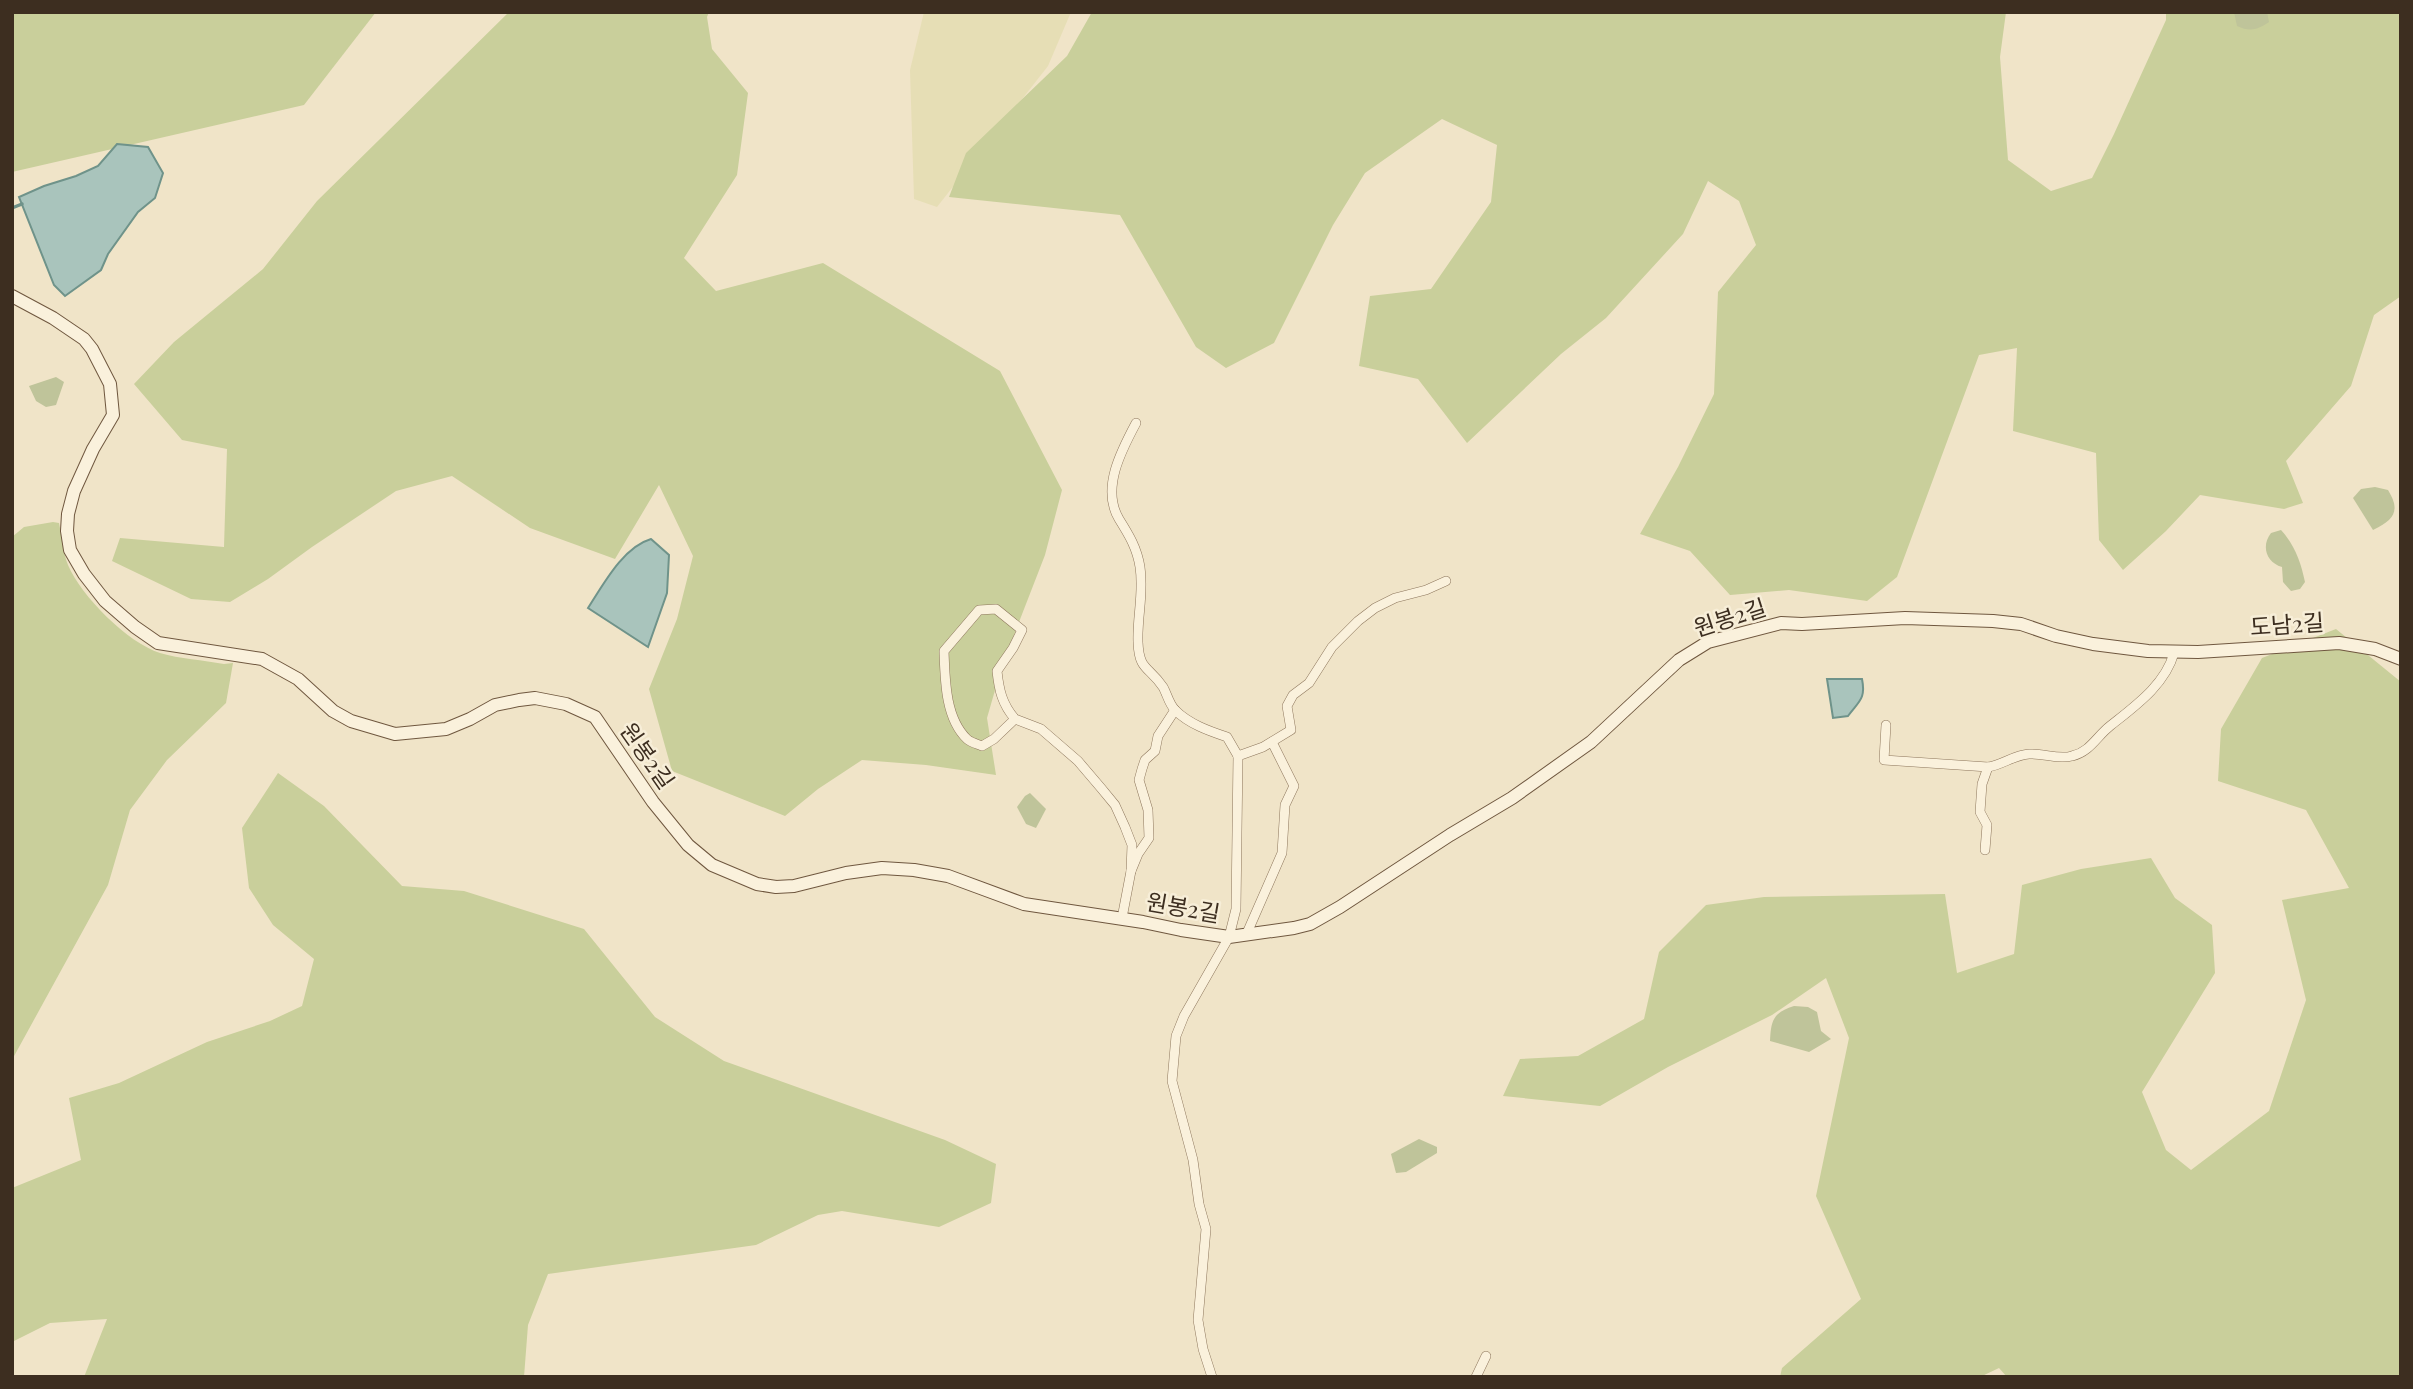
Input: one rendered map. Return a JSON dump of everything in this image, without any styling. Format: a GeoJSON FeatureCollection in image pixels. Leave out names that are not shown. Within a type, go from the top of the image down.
{"type":"FeatureCollection","features":[{"type":"Feature","properties":{"kind":"main road","name":"원봉2길"},"geometry":{"type":"LineString","coordinates":[[12,296],[54,318],[84,339],[110,384],[113,415],[93,449],[74,491],[67,531],[70,550],[84,574],[104,601],[135,627],[158,643],[262,659],[298,679],[333,711],[351,721],[395,734],[446,729],[495,705],[519,699],[535,698],[566,704],[595,717],[653,802],[688,845],[712,865],[757,884],[794,886],[846,873],[882,868],[914,870],[948,876],[1024,904],[1230,937],[1294,928],[1310,924],[1373,887],[1450,835],[1512,798],[1591,742],[1656,679],[1679,660],[1708,642],[1781,623],[1905,618],[2007,622],[2093,644],[2174,653]]}},
{"type":"Feature","properties":{"kind":"main road","name":"도남2길"},"geometry":{"type":"LineString","coordinates":[[2174,653],[2339,643],[2375,649],[2401,659]]}},
{"type":"Feature","properties":{"kind":"street"},"geometry":{"type":"LineString","coordinates":[[1136,424],[1115,471],[1112,500],[1118,517],[1130,536],[1140,566],[1142,611],[1138,640],[1141,664],[1162,686],[1175,710],[1204,729],[1227,737],[1238,756],[1236,909],[1230,937],[1184,1016],[1176,1036],[1172,1081],[1194,1160],[1199,1204],[1206,1229],[1198,1320],[1212,1377]]}},
{"type":"Feature","properties":{"kind":"street"},"geometry":{"type":"LineString","coordinates":[[1238,756],[1272,742],[1291,730],[1287,706],[1293,695],[1309,683],[1332,648],[1358,621],[1395,598],[1426,590],[1446,581]]}},
{"type":"Feature","properties":{"kind":"street"},"geometry":{"type":"LineString","coordinates":[[1015,719],[994,739],[982,746],[967,740],[953,717],[946,682],[944,651],[979,610],[996,609],[1022,630],[997,671],[1000,695],[1007,710],[1015,719],[1041,729],[1077,761],[1115,805],[1132,845],[1131,871],[1122,918]]}},
{"type":"Feature","properties":{"kind":"street"},"geometry":{"type":"LineString","coordinates":[[1885,724],[1884,760],[1988,767],[2028,754],[2071,757],[2083,752],[2108,727],[2151,692],[2174,653]]}},
{"type":"Feature","properties":{"kind":"street"},"geometry":{"type":"LineString","coordinates":[[1131,871],[1149,838],[1148,810],[1139,780],[1142,769],[1145,760],[1155,751],[1158,736],[1175,710]]}},
{"type":"Feature","properties":{"kind":"street"},"geometry":{"type":"LineString","coordinates":[[1247,933],[1282,853],[1285,805],[1294,786],[1272,742]]}},
{"type":"Feature","properties":{"kind":"street"},"geometry":{"type":"LineString","coordinates":[[1985,850],[1987,825],[1980,812],[1982,784],[1988,767]]}},
{"type":"Feature","properties":{"kind":"street"},"geometry":{"type":"LineString","coordinates":[[1476,1377],[1486,1356]]}},
{"type":"Feature","properties":{"kind":"shaded area"},"geometry":{"type":"Polygon","coordinates":[[[924,12],[1071,12],[1048,66],[937,207],[914,199],[910,70],[924,12]]]}},
{"type":"Feature","properties":{"kind":"green space"},"geometry":{"type":"Polygon","coordinates":[[[12,12],[376,12],[304,105],[12,172],[12,12]]]}},
{"type":"Feature","properties":{"kind":"green space"},"geometry":{"type":"Polygon","coordinates":[[[509,12],[709,12],[707,17],[712,49],[748,93],[737,175],[684,258],[716,291],[823,263],[1000,371],[1062,490],[1045,555],[1002,666],[987,718],[996,775],[926,765],[862,760],[818,789],[785,816],[672,771],[649,689],[677,619],[693,556],[659,485],[615,559],[530,528],[452,476],[396,491],[230,602],[191,599],[112,561],[120,538],[224,547],[227,449],[182,440],[134,384],[174,342],[263,269],[317,201],[509,12]]]}},
{"type":"Feature","properties":{"kind":"green space"},"geometry":{"type":"Polygon","coordinates":[[[1092,12],[2006,12],[2000,57],[2008,160],[2051,191],[2092,178],[2166,20],[2166,12],[2401,12],[2401,296],[2374,315],[2351,386],[2286,461],[2303,503],[2284,509],[2200,495],[2123,570],[2099,540],[2096,453],[2013,431],[2017,348],[1979,355],[1897,577],[1867,601],[1789,590],[1730,595],[1690,551],[1640,534],[1678,467],[1714,394],[1718,292],[1756,245],[1739,201],[1708,181],[1683,234],[1606,318],[1561,354],[1467,443],[1418,379],[1359,366],[1370,296],[1431,289],[1491,202],[1497,145],[1442,119],[1365,173],[1333,225],[1274,343],[1226,368],[1196,347],[1120,215],[949,197],[966,153],[1067,56],[1092,12]]]}},
{"type":"Feature","properties":{"kind":"green space"},"geometry":{"type":"Polygon","coordinates":[[[2234,12],[2267,12],[2269,22],[2253,29],[2242,28],[2237,26],[2234,12]]]}},
{"type":"Feature","properties":{"kind":"green space"},"geometry":{"type":"Polygon","coordinates":[[[56,377],[64,382],[56,405],[46,407],[36,401],[29,386],[56,377]]]}},
{"type":"Feature","properties":{"kind":"green space"},"geometry":{"type":"Polygon","coordinates":[[[2375,487],[2388,490],[2395,509],[2386,522],[2373,530],[2353,498],[2361,489],[2375,487]]]}},
{"type":"Feature","properties":{"kind":"green space"},"geometry":{"type":"Polygon","coordinates":[[[59,523],[66,560],[74,577],[94,604],[120,629],[147,648],[160,653],[224,664],[233,663],[226,703],[167,760],[130,810],[108,885],[13,1058],[12,537],[24,527],[59,523]]]}},
{"type":"Feature","properties":{"kind":"green space"},"geometry":{"type":"Polygon","coordinates":[[[2281,530],[2294,548],[2299,561],[2305,582],[2300,589],[2291,591],[2283,582],[2282,567],[2272,561],[2267,553],[2266,543],[2271,533],[2281,530]]]}},
{"type":"Feature","properties":{"kind":"green space"},"geometry":{"type":"Polygon","coordinates":[[[2336,629],[2401,682],[2401,1377],[2007,1377],[1999,1368],[1980,1377],[1780,1377],[1782,1368],[1861,1299],[1816,1196],[1849,1038],[1826,978],[1772,1015],[1668,1067],[1600,1106],[1503,1096],[1520,1059],[1578,1056],[1644,1019],[1659,952],[1706,905],[1764,897],[1945,894],[1957,973],[2014,954],[2022,885],[2081,869],[2151,858],[2175,898],[2212,925],[2215,973],[2142,1092],[2166,1150],[2191,1170],[2269,1111],[2306,1000],[2282,900],[2349,888],[2306,810],[2218,781],[2221,729],[2262,658],[2336,629]]]}},
{"type":"Feature","properties":{"kind":"green space"},"geometry":{"type":"Polygon","coordinates":[[[278,773],[324,806],[402,886],[464,891],[584,929],[655,1017],[724,1061],[945,1140],[996,1164],[991,1203],[939,1227],[842,1211],[818,1215],[756,1245],[548,1274],[528,1325],[524,1377],[84,1377],[107,1319],[50,1323],[12,1342],[12,1188],[81,1160],[69,1098],[119,1083],[207,1042],[270,1021],[302,1006],[314,959],[273,925],[249,888],[242,828],[278,773]]]}},
{"type":"Feature","properties":{"kind":"green space"},"geometry":{"type":"Polygon","coordinates":[[[1030,793],[1046,809],[1036,828],[1026,824],[1017,807],[1030,793]]]}},
{"type":"Feature","properties":{"kind":"green space"},"geometry":{"type":"Polygon","coordinates":[[[1794,1006],[1808,1007],[1817,1012],[1821,1031],[1831,1039],[1809,1052],[1770,1041],[1774,1018],[1794,1006]]]}},
{"type":"Feature","properties":{"kind":"green space"},"geometry":{"type":"Polygon","coordinates":[[[1419,1139],[1437,1147],[1437,1153],[1406,1172],[1396,1173],[1391,1154],[1419,1139]]]}},
{"type":"Feature","properties":{"kind":"water"},"geometry":{"type":"Polygon","coordinates":[[[117,144],[148,147],[163,173],[155,198],[138,212],[108,254],[101,270],[65,296],[54,285],[19,197],[98,166],[117,144]]]}},
{"type":"Feature","properties":{"kind":"water"},"geometry":{"type":"Polygon","coordinates":[[[651,539],[669,555],[667,593],[648,647],[588,608],[623,558],[641,543],[651,539]]]}},
{"type":"Feature","properties":{"kind":"water"},"geometry":{"type":"Polygon","coordinates":[[[1827,679],[1862,679],[1862,696],[1848,716],[1833,718],[1827,679]]]}},
{"type":"Feature","properties":{"kind":"waterway"},"geometry":{"type":"LineString","coordinates":[[12,208],[22,204]]}}]}
